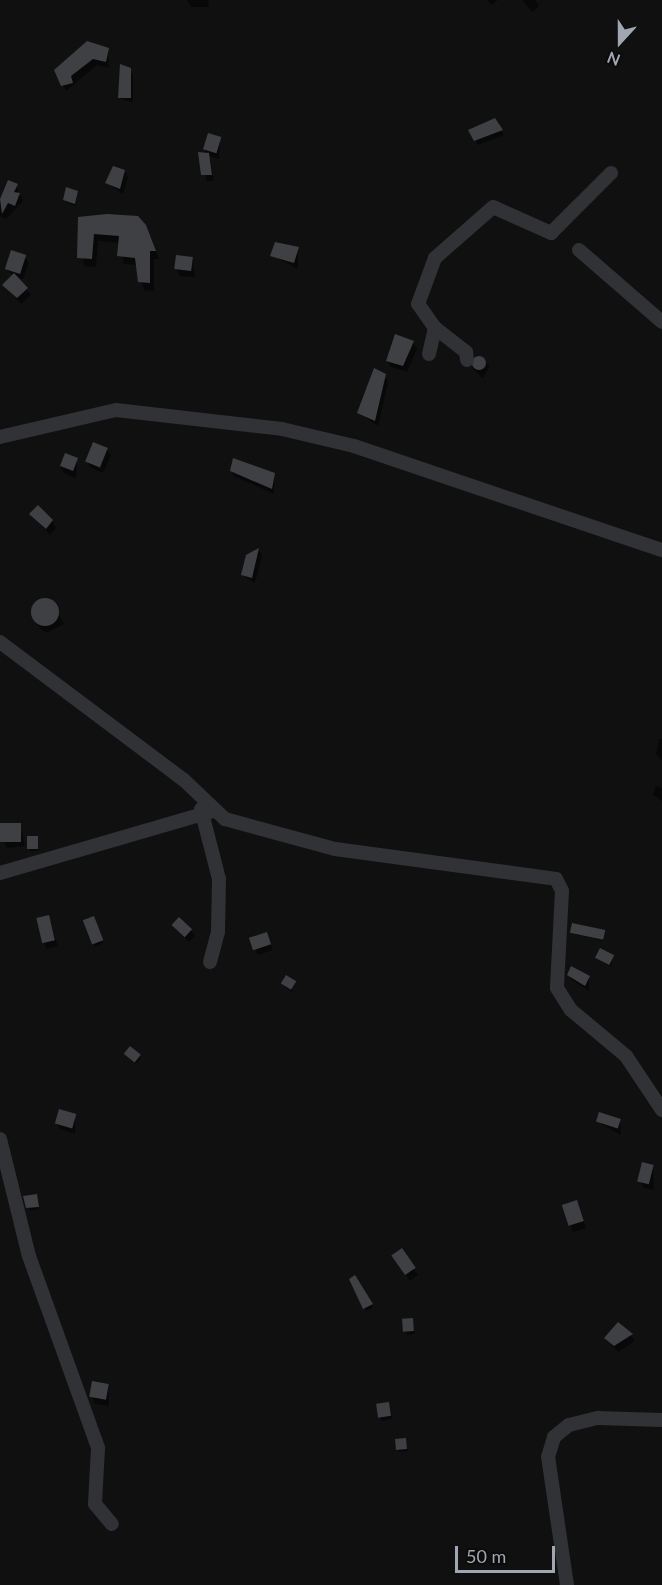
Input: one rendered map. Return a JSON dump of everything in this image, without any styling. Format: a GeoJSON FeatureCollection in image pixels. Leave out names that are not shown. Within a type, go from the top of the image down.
{"type":"FeatureCollection","features":[{"type":"Feature","properties":{"kind":"street"},"geometry":{"type":"LineString","coordinates":[[467,360],[466,352],[435,328],[418,304],[431,265],[483,213],[500,208],[543,234],[551,233],[611,173]]}},
{"type":"Feature","properties":{"kind":"street"},"geometry":{"type":"LineString","coordinates":[[579,250],[662,322]]}},
{"type":"Feature","properties":{"kind":"street"},"geometry":{"type":"LineString","coordinates":[[429,354],[435,328]]}},
{"type":"Feature","properties":{"kind":"street"},"geometry":{"type":"LineString","coordinates":[[0,437],[116,410],[282,429],[354,446],[662,550]]}},
{"type":"Feature","properties":{"kind":"street"},"geometry":{"type":"LineString","coordinates":[[0,642],[201,798],[208,814],[219,879],[218,932],[210,962]]}},
{"type":"Feature","properties":{"kind":"street"},"geometry":{"type":"LineString","coordinates":[[0,873],[208,814],[335,849],[556,879],[562,891],[557,988],[571,1010],[626,1056],[662,1110]]}},
{"type":"Feature","properties":{"kind":"street"},"geometry":{"type":"LineString","coordinates":[[0,1139],[29,1256],[98,1448],[95,1504],[112,1524]]}},
{"type":"Feature","properties":{"kind":"street"},"geometry":{"type":"LineString","coordinates":[[567,1585],[548,1456],[554,1437],[569,1425],[598,1418],[662,1420]]}},
{"type":"Feature","properties":{"kind":"building"},"geometry":{"type":"Polygon","coordinates":[[[87,41],[109,48],[106,62],[93,59],[71,76],[73,83],[61,86],[54,70],[87,41]]]}},
{"type":"Feature","properties":{"kind":"building"},"geometry":{"type":"Polygon","coordinates":[[[120,64],[131,68],[131,98],[118,98],[120,64]]]}},
{"type":"Feature","properties":{"kind":"building"},"geometry":{"type":"Polygon","coordinates":[[[495,118],[503,130],[474,141],[468,130],[495,118]]]}},
{"type":"Feature","properties":{"kind":"building"},"geometry":{"type":"Polygon","coordinates":[[[208,133],[221,137],[216,153],[203,149],[208,133]]]}},
{"type":"Feature","properties":{"kind":"building"},"geometry":{"type":"Polygon","coordinates":[[[198,152],[209,153],[212,175],[201,175],[198,152]]]}},
{"type":"Feature","properties":{"kind":"building"},"geometry":{"type":"Polygon","coordinates":[[[113,166],[125,170],[120,189],[105,183],[113,166]]]}},
{"type":"Feature","properties":{"kind":"building"},"geometry":{"type":"Polygon","coordinates":[[[8,180],[18,184],[14,192],[20,193],[15,206],[8,203],[2,214],[0,199],[8,180]]]}},
{"type":"Feature","properties":{"kind":"building"},"geometry":{"type":"Polygon","coordinates":[[[66,187],[78,191],[75,204],[63,200],[66,187]]]}},
{"type":"Feature","properties":{"kind":"building"},"geometry":{"type":"Polygon","coordinates":[[[107,214],[138,216],[146,225],[156,251],[150,251],[150,283],[138,282],[135,258],[117,256],[119,236],[94,234],[92,259],[77,258],[78,217],[107,214]]]}},
{"type":"Feature","properties":{"kind":"building"},"geometry":{"type":"Polygon","coordinates":[[[275,242],[299,247],[294,263],[270,256],[275,242]]]}},
{"type":"Feature","properties":{"kind":"building"},"geometry":{"type":"Polygon","coordinates":[[[11,250],[26,255],[20,274],[5,269],[11,250]]]}},
{"type":"Feature","properties":{"kind":"building"},"geometry":{"type":"Polygon","coordinates":[[[176,255],[193,257],[191,271],[174,269],[176,255]]]}},
{"type":"Feature","properties":{"kind":"building"},"geometry":{"type":"Polygon","coordinates":[[[14,273],[28,288],[17,298],[2,285],[14,273]]]}},
{"type":"Feature","properties":{"kind":"building"},"geometry":{"type":"Polygon","coordinates":[[[395,334],[414,341],[403,366],[386,361],[395,334]]]}},
{"type":"Feature","properties":{"kind":"building"},"geometry":{"type":"Polygon","coordinates":[[[476,356],[482,356],[486,363],[482,370],[476,370],[472,366],[472,360],[476,356]]]}},
{"type":"Feature","properties":{"kind":"building"},"geometry":{"type":"Polygon","coordinates":[[[374,368],[386,374],[375,421],[357,413],[374,368]]]}},
{"type":"Feature","properties":{"kind":"building"},"geometry":{"type":"Polygon","coordinates":[[[93,442],[108,448],[100,467],[85,461],[93,442]]]}},
{"type":"Feature","properties":{"kind":"building"},"geometry":{"type":"Polygon","coordinates":[[[65,453],[78,458],[73,471],[60,466],[65,453]]]}},
{"type":"Feature","properties":{"kind":"building"},"geometry":{"type":"Polygon","coordinates":[[[233,458],[275,473],[272,489],[230,471],[233,458]]]}},
{"type":"Feature","properties":{"kind":"building"},"geometry":{"type":"Polygon","coordinates":[[[38,505],[53,520],[46,529],[29,514],[38,505]]]}},
{"type":"Feature","properties":{"kind":"building"},"geometry":{"type":"Polygon","coordinates":[[[259,548],[252,578],[241,575],[246,555],[259,548]]]}},
{"type":"Feature","properties":{"kind":"building"},"geometry":{"type":"Polygon","coordinates":[[[45,598],[55,602],[59,612],[55,622],[45,626],[35,622],[31,612],[35,602],[45,598]]]}},
{"type":"Feature","properties":{"kind":"building"},"geometry":{"type":"Polygon","coordinates":[[[0,823],[21,823],[21,842],[0,842],[0,823]]]}},
{"type":"Feature","properties":{"kind":"building"},"geometry":{"type":"Polygon","coordinates":[[[27,836],[38,836],[38,849],[27,849],[27,836]]]}},
{"type":"Feature","properties":{"kind":"building"},"geometry":{"type":"Polygon","coordinates":[[[49,915],[55,940],[42,943],[36,918],[49,915]]]}},
{"type":"Feature","properties":{"kind":"building"},"geometry":{"type":"Polygon","coordinates":[[[94,916],[103,940],[92,945],[83,920],[94,916]]]}},
{"type":"Feature","properties":{"kind":"building"},"geometry":{"type":"Polygon","coordinates":[[[179,917],[192,929],[185,937],[171,925],[179,917]]]}},
{"type":"Feature","properties":{"kind":"building"},"geometry":{"type":"Polygon","coordinates":[[[572,923],[605,930],[603,940],[570,933],[572,923]]]}},
{"type":"Feature","properties":{"kind":"building"},"geometry":{"type":"Polygon","coordinates":[[[267,932],[271,944],[253,950],[249,938],[267,932]]]}},
{"type":"Feature","properties":{"kind":"building"},"geometry":{"type":"Polygon","coordinates":[[[600,948],[614,955],[609,965],[595,958],[600,948]]]}},
{"type":"Feature","properties":{"kind":"building"},"geometry":{"type":"Polygon","coordinates":[[[571,966],[590,976],[585,986],[567,975],[571,966]]]}},
{"type":"Feature","properties":{"kind":"building"},"geometry":{"type":"Polygon","coordinates":[[[286,975],[296,981],[291,990],[281,984],[286,975]]]}},
{"type":"Feature","properties":{"kind":"building"},"geometry":{"type":"Polygon","coordinates":[[[130,1046],[141,1055],[135,1063],[124,1054],[130,1046]]]}},
{"type":"Feature","properties":{"kind":"building"},"geometry":{"type":"Polygon","coordinates":[[[59,1109],[76,1114],[72,1128],[55,1123],[59,1109]]]}},
{"type":"Feature","properties":{"kind":"building"},"geometry":{"type":"Polygon","coordinates":[[[599,1112],[621,1119],[618,1129],[596,1122],[599,1112]]]}},
{"type":"Feature","properties":{"kind":"building"},"geometry":{"type":"Polygon","coordinates":[[[642,1162],[654,1165],[649,1184],[637,1181],[642,1162]]]}},
{"type":"Feature","properties":{"kind":"building"},"geometry":{"type":"Polygon","coordinates":[[[37,1194],[39,1207],[26,1208],[23,1196],[37,1194]]]}},
{"type":"Feature","properties":{"kind":"building"},"geometry":{"type":"Polygon","coordinates":[[[577,1200],[584,1221],[569,1226],[562,1205],[577,1200]]]}},
{"type":"Feature","properties":{"kind":"building"},"geometry":{"type":"Polygon","coordinates":[[[402,1248],[416,1268],[405,1275],[391,1255],[402,1248]]]}},
{"type":"Feature","properties":{"kind":"building"},"geometry":{"type":"Polygon","coordinates":[[[355,1275],[373,1304],[363,1309],[349,1279],[355,1275]]]}},
{"type":"Feature","properties":{"kind":"building"},"geometry":{"type":"Polygon","coordinates":[[[413,1318],[414,1331],[403,1332],[402,1319],[413,1318]]]}},
{"type":"Feature","properties":{"kind":"building"},"geometry":{"type":"Polygon","coordinates":[[[618,1322],[633,1334],[614,1346],[604,1338],[618,1322]]]}},
{"type":"Feature","properties":{"kind":"building"},"geometry":{"type":"Polygon","coordinates":[[[92,1381],[109,1384],[106,1400],[89,1397],[92,1381]]]}},
{"type":"Feature","properties":{"kind":"building"},"geometry":{"type":"Polygon","coordinates":[[[389,1402],[391,1416],[378,1418],[376,1404],[389,1402]]]}},
{"type":"Feature","properties":{"kind":"building"},"geometry":{"type":"Polygon","coordinates":[[[406,1438],[407,1449],[396,1450],[395,1439],[406,1438]]]}}]}
